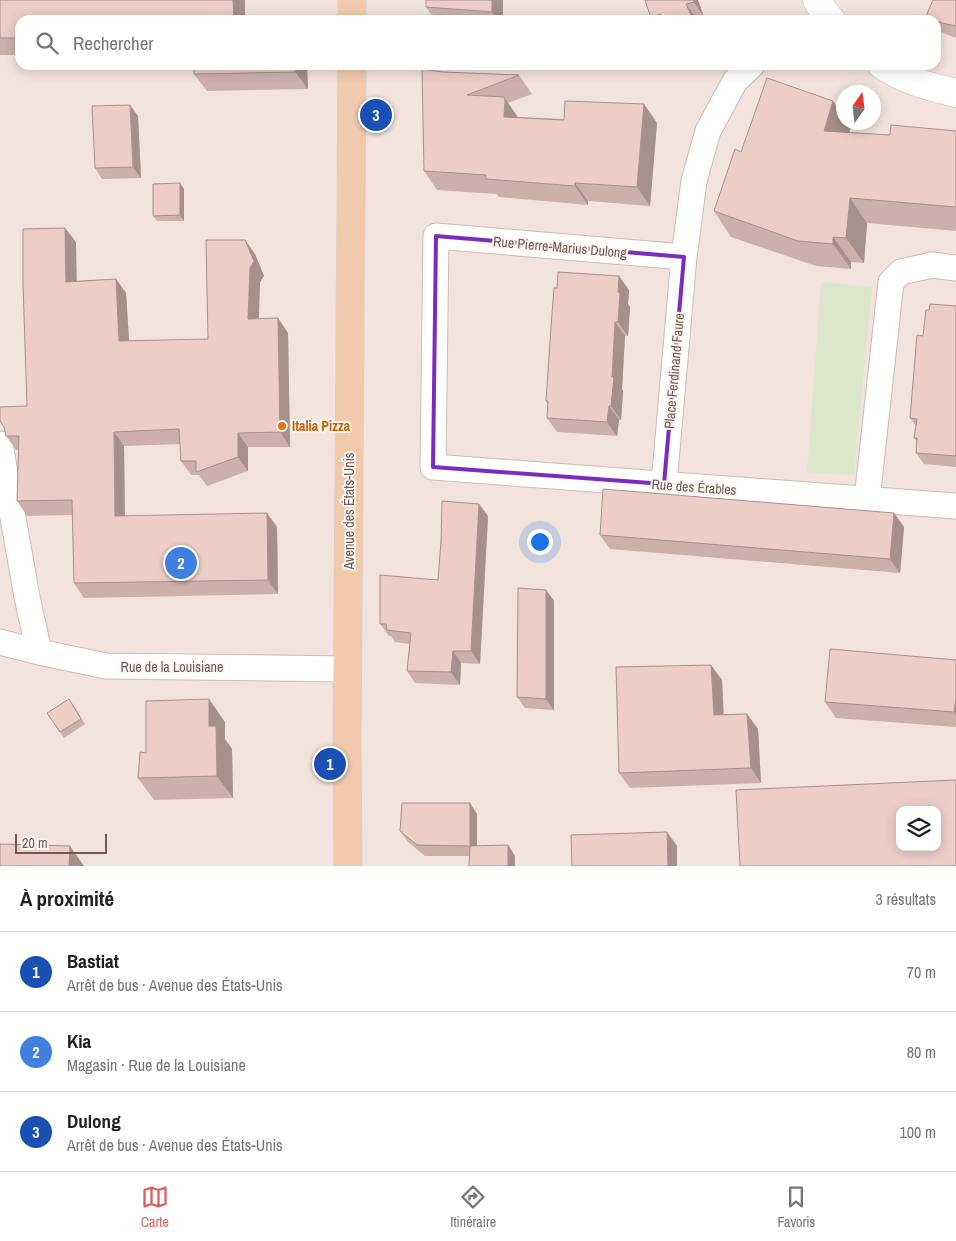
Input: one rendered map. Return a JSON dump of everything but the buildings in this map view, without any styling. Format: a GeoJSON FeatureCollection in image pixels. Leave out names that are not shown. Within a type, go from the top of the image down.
{"type":"FeatureCollection","features":[{"type":"Feature","properties":{"kind":"main road"},"geometry":{"type":"LineString","coordinates":[[352,0],[352,15]]}},
{"type":"Feature","properties":{"kind":"main road","name":"Avenue des États-Unis"},"geometry":{"type":"LineString","coordinates":[[348,866],[352,70]]}},
{"type":"Feature","properties":{"kind":"street","name":"Place Ferdinand Faure"},"geometry":{"type":"LineString","coordinates":[[664,484],[684,257],[694,181],[708,131],[735,81],[747,70]]}},
{"type":"Feature","properties":{"kind":"street"},"geometry":{"type":"LineString","coordinates":[[890,70],[918,82],[956,93]]}},
{"type":"Feature","properties":{"kind":"street","name":"Rue Pierre-Marius Dulong"},"geometry":{"type":"LineString","coordinates":[[433,467],[436,236],[684,257]]}},
{"type":"Feature","properties":{"kind":"street"},"geometry":{"type":"LineString","coordinates":[[867,499],[891,282],[901,272],[932,265],[956,268]]}},
{"type":"Feature","properties":{"kind":"street"},"geometry":{"type":"LineString","coordinates":[[0,444],[27,597],[40,652]]}},
{"type":"Feature","properties":{"kind":"street","name":"Rue des Érables"},"geometry":{"type":"LineString","coordinates":[[433,467],[956,506]]}},
{"type":"Feature","properties":{"kind":"street","name":"Rue de la Louisiane"},"geometry":{"type":"LineString","coordinates":[[0,642],[106,666],[348,669]]}},
{"type":"Feature","properties":{"kind":"highlighted area"},"geometry":{"type":"Polygon","coordinates":[[[436,236],[684,257],[664,484],[433,467],[436,236]]]}},
{"type":"Feature","properties":{"kind":"shaded area"},"geometry":{"type":"Polygon","coordinates":[[[0,0],[956,0],[956,866],[0,866],[0,0]]]}},
{"type":"Feature","properties":{"kind":"green space"},"geometry":{"type":"Polygon","coordinates":[[[821,282],[872,287],[854,475],[807,473],[821,282]]]}},
{"type":"Feature","properties":{"kind":"place","name":"Dulong"},"geometry":{"type":"Point","coordinates":[376,115]}},
{"type":"Feature","properties":{"kind":"place","name":"Italia Pizza"},"geometry":{"type":"Point","coordinates":[282,426]}},
{"type":"Feature","properties":{"kind":"place","name":"Kia"},"geometry":{"type":"Point","coordinates":[181,563]}},
{"type":"Feature","properties":{"kind":"place","name":"Bastiat"},"geometry":{"type":"Point","coordinates":[330,764]}}]}
